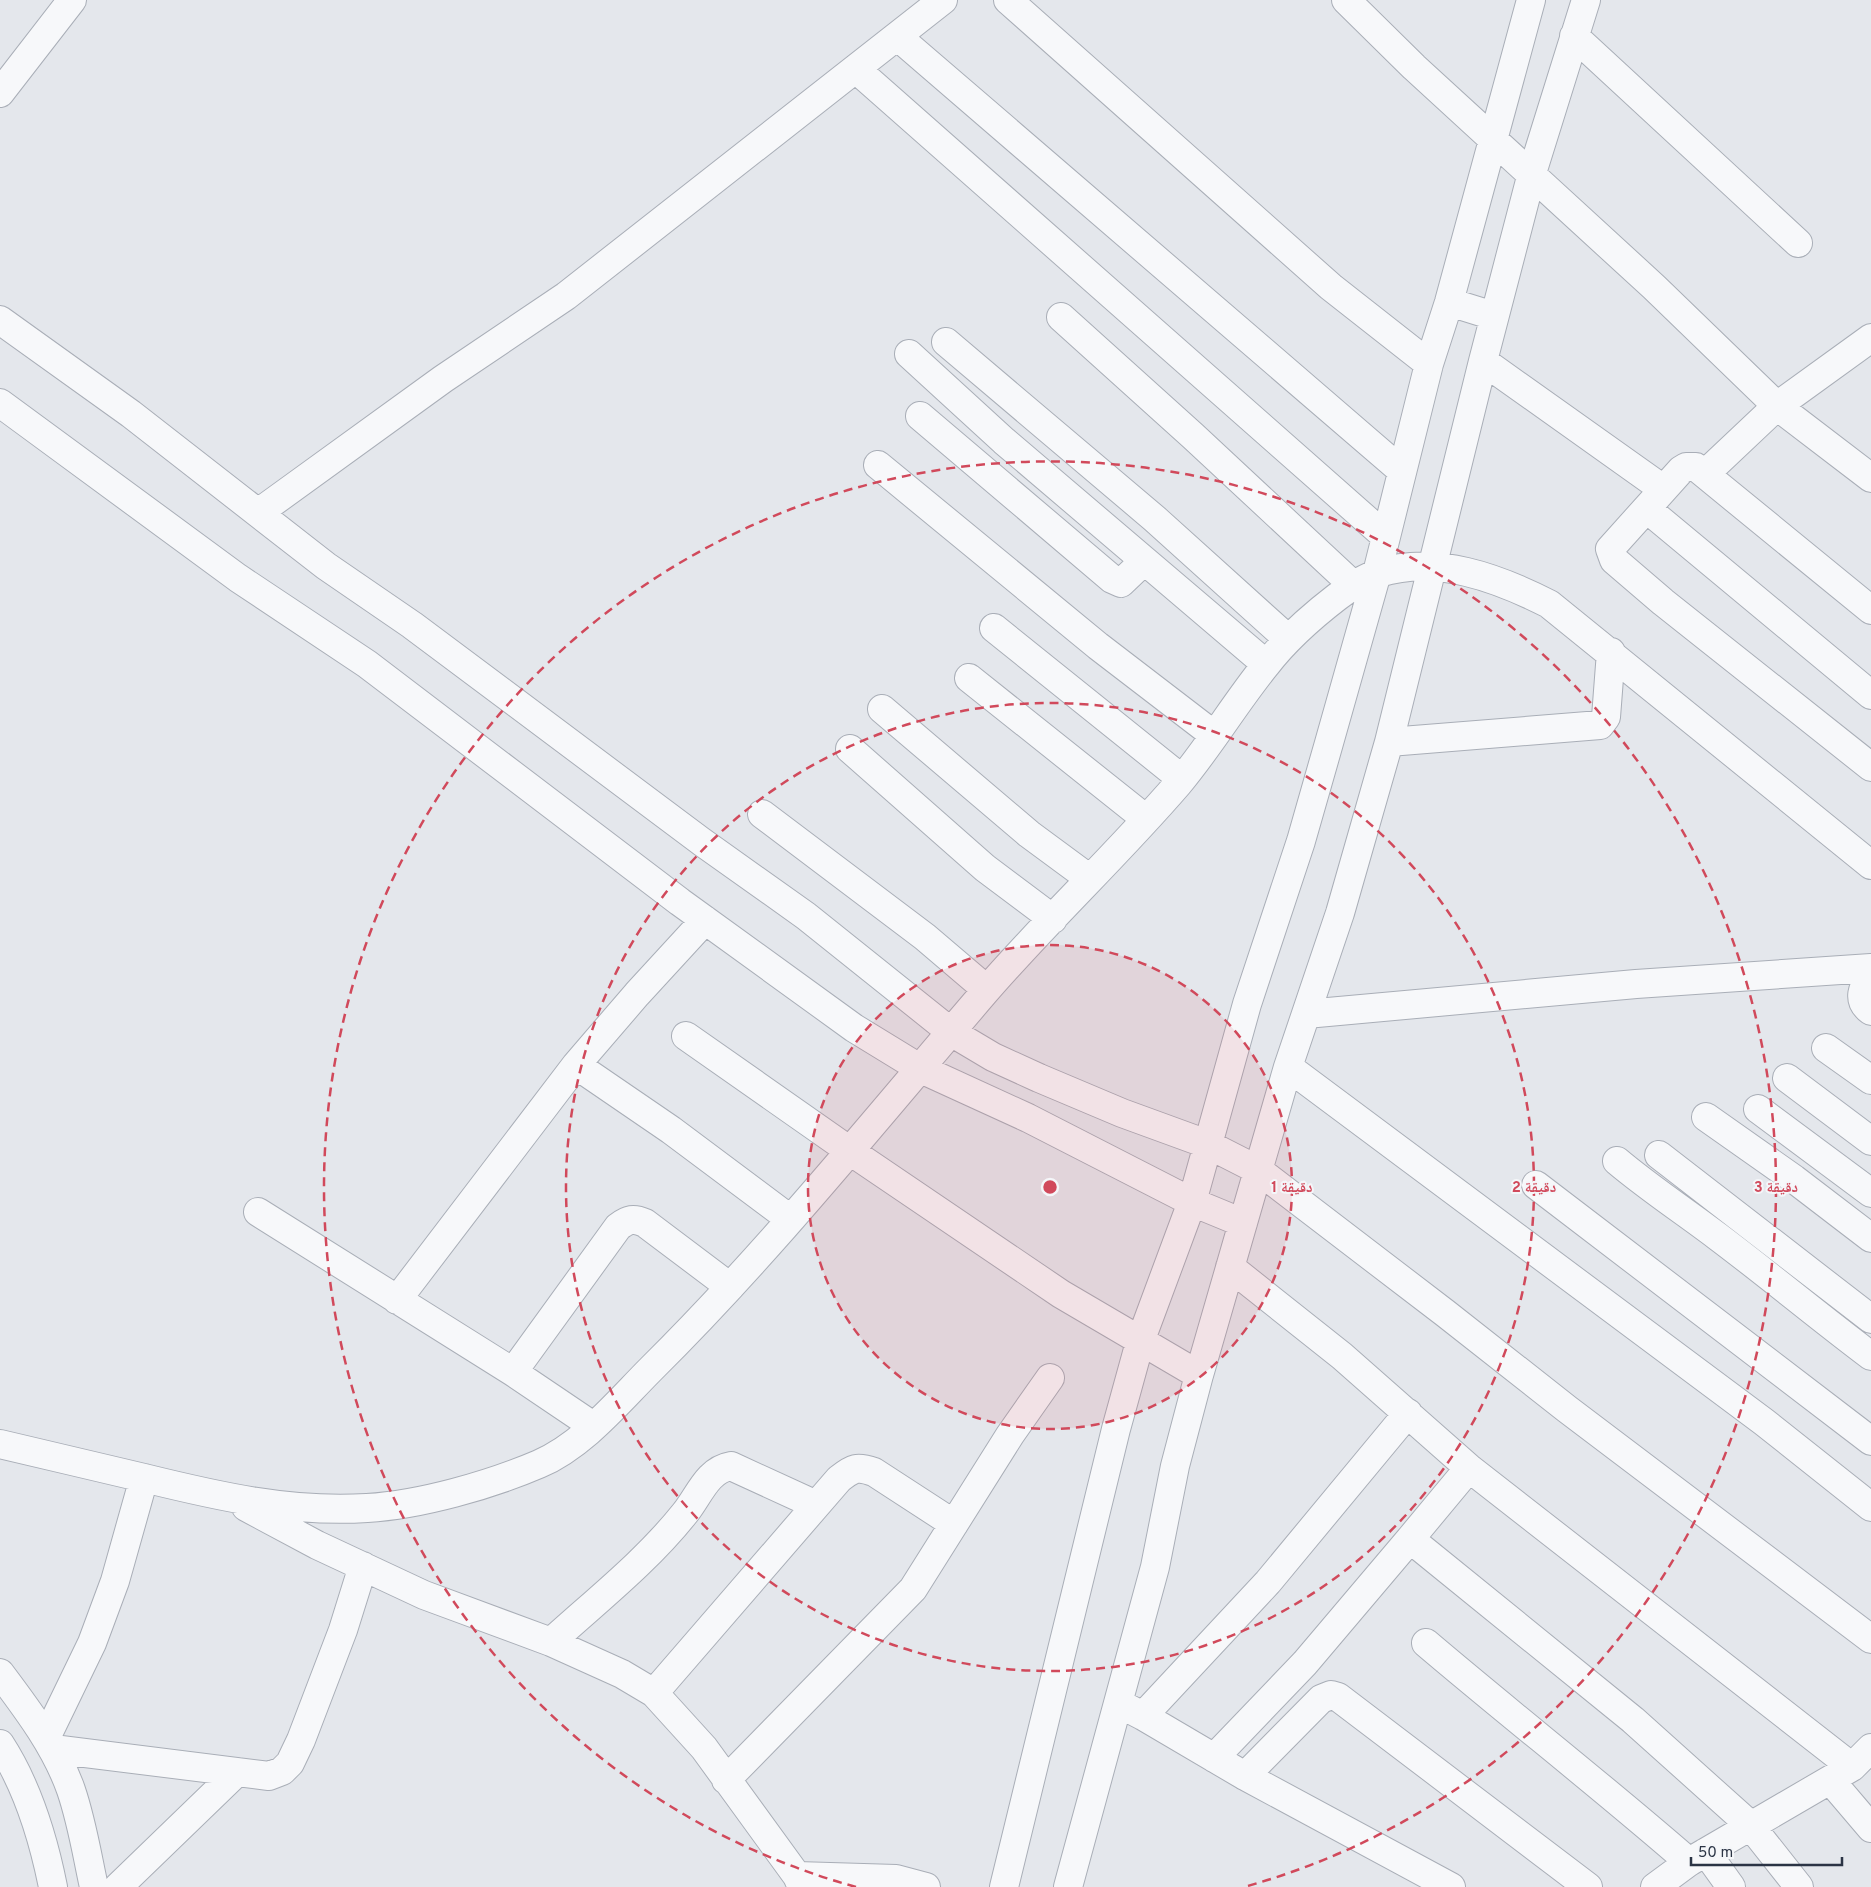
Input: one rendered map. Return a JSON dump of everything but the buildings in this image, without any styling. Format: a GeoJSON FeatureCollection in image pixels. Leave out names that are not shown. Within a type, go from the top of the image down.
{"type":"FeatureCollection","features":[{"type":"Feature","properties":{"kind":"street"},"geometry":{"type":"LineString","coordinates":[[0,93],[72,0]]}},
{"type":"Feature","properties":{"kind":"street"},"geometry":{"type":"LineString","coordinates":[[258,513],[443,379],[566,296],[944,0]]}},
{"type":"Feature","properties":{"kind":"street"},"geometry":{"type":"LineString","coordinates":[[1008,0],[1317,274],[1429,364]]}},
{"type":"Feature","properties":{"kind":"street"},"geometry":{"type":"LineString","coordinates":[[1346,0],[1492,140],[1532,173],[1777,406],[1871,478]]}},
{"type":"Feature","properties":{"kind":"street"},"geometry":{"type":"LineString","coordinates":[[1004,1887],[1116,1429],[1140,1342],[1192,1202],[1248,1004],[1300,841],[1365,579],[1385,536],[1429,364],[1448,302],[1531,0]]}},
{"type":"Feature","properties":{"kind":"street"},"geometry":{"type":"LineString","coordinates":[[1068,1887],[1155,1566],[1175,1466],[1199,1375],[1288,1066],[1340,913],[1389,742],[1494,316],[1532,173],[1586,0]]}},
{"type":"Feature","properties":{"kind":"street"},"geometry":{"type":"LineString","coordinates":[[1574,36],[1798,243]]}},
{"type":"Feature","properties":{"kind":"street"},"geometry":{"type":"LineString","coordinates":[[898,37],[1402,470]]}},
{"type":"Feature","properties":{"kind":"street"},"geometry":{"type":"LineString","coordinates":[[857,70],[1385,536]]}},
{"type":"Feature","properties":{"kind":"street"},"geometry":{"type":"LineString","coordinates":[[1448,302],[1494,316]]}},
{"type":"Feature","properties":{"kind":"street"},"geometry":{"type":"LineString","coordinates":[[1060,317],[1200,442],[1365,579]]}},
{"type":"Feature","properties":{"kind":"street"},"geometry":{"type":"LineString","coordinates":[[0,320],[131,414],[258,513],[702,842],[806,916],[951,1032],[993,1057],[1079,1096],[1207,1144],[1258,1170],[1438,1307],[1567,1410],[1871,1639]]}},
{"type":"Feature","properties":{"kind":"street"},"geometry":{"type":"LineString","coordinates":[[946,342],[1155,519],[1288,639]]}},
{"type":"Feature","properties":{"kind":"street"},"geometry":{"type":"LineString","coordinates":[[1706,473],[1777,406],[1865,351]]}},
{"type":"Feature","properties":{"kind":"street"},"geometry":{"type":"LineString","coordinates":[[909,354],[1004,441],[1077,501],[1144,561],[1266,664]]}},
{"type":"Feature","properties":{"kind":"street"},"geometry":{"type":"LineString","coordinates":[[1483,361],[1655,499],[1871,695]]}},
{"type":"Feature","properties":{"kind":"street"},"geometry":{"type":"LineString","coordinates":[[0,403],[238,578],[367,664],[705,920],[854,1028],[921,1069],[1028,1118],[1192,1202],[1244,1223]]}},
{"type":"Feature","properties":{"kind":"street"},"geometry":{"type":"LineString","coordinates":[[920,416],[1112,579],[1121,583],[1144,561]]}},
{"type":"Feature","properties":{"kind":"street"},"geometry":{"type":"LineString","coordinates":[[878,465],[1098,646],[1214,735]]}},
{"type":"Feature","properties":{"kind":"street"},"geometry":{"type":"LineString","coordinates":[[1871,610],[1706,473],[1696,467],[1686,467],[1610,550],[1614,560],[1871,768]]}},
{"type":"Feature","properties":{"kind":"street"},"geometry":{"type":"LineString","coordinates":[[0,1444],[230,1499],[298,1508],[369,1508],[434,1497],[494,1480],[541,1463],[563,1451],[593,1426],[684,1336],[730,1287],[921,1069],[986,990],[1182,779],[1266,664],[1288,639],[1317,612],[1365,579],[1402,568],[1431,567],[1488,577],[1549,604],[1611,652],[1871,865]]}},
{"type":"Feature","properties":{"kind":"street"},"geometry":{"type":"LineString","coordinates":[[994,628],[1182,779]]}},
{"type":"Feature","properties":{"kind":"street"},"geometry":{"type":"LineString","coordinates":[[1389,742],[1600,725],[1606,717],[1611,652]]}},
{"type":"Feature","properties":{"kind":"street"},"geometry":{"type":"LineString","coordinates":[[969,678],[1146,819]]}},
{"type":"Feature","properties":{"kind":"street"},"geometry":{"type":"LineString","coordinates":[[882,709],[1029,834],[1090,879]]}},
{"type":"Feature","properties":{"kind":"street"},"geometry":{"type":"LineString","coordinates":[[850,749],[985,868],[1053,920]]}},
{"type":"Feature","properties":{"kind":"street"},"geometry":{"type":"LineString","coordinates":[[762,814],[925,937],[986,990]]}},
{"type":"Feature","properties":{"kind":"street"},"geometry":{"type":"LineString","coordinates":[[397,1300],[576,1065],[637,994],[705,920]]}},
{"type":"Feature","properties":{"kind":"street"},"geometry":{"type":"LineString","coordinates":[[1306,1014],[1636,984],[1871,968]]}},
{"type":"Feature","properties":{"kind":"street"},"geometry":{"type":"LineString","coordinates":[[1871,974],[1862,988],[1862,999],[1865,1006],[1871,1010]]}},
{"type":"Feature","properties":{"kind":"street"},"geometry":{"type":"LineString","coordinates":[[686,1036],[769,1092],[850,1151],[1061,1294],[1199,1375]]}},
{"type":"Feature","properties":{"kind":"street"},"geometry":{"type":"LineString","coordinates":[[1826,1048],[1871,1080]]}},
{"type":"Feature","properties":{"kind":"street"},"geometry":{"type":"LineString","coordinates":[[576,1065],[671,1130],[790,1219]]}},
{"type":"Feature","properties":{"kind":"street"},"geometry":{"type":"LineString","coordinates":[[1288,1066],[1764,1422],[1871,1507]]}},
{"type":"Feature","properties":{"kind":"street"},"geometry":{"type":"LineString","coordinates":[[1787,1078],[1871,1141]]}},
{"type":"Feature","properties":{"kind":"street"},"geometry":{"type":"LineString","coordinates":[[1758,1109],[1871,1193]]}},
{"type":"Feature","properties":{"kind":"street"},"geometry":{"type":"LineString","coordinates":[[1706,1117],[1794,1179],[1871,1238]]}},
{"type":"Feature","properties":{"kind":"street"},"geometry":{"type":"LineString","coordinates":[[1659,1155],[1871,1319]]}},
{"type":"Feature","properties":{"kind":"street"},"geometry":{"type":"LineString","coordinates":[[1617,1161],[1645,1185],[1718,1237],[1816,1316],[1871,1356]]}},
{"type":"Feature","properties":{"kind":"street"},"geometry":{"type":"LineString","coordinates":[[1536,1185],[1871,1442]]}},
{"type":"Feature","properties":{"kind":"street"},"geometry":{"type":"LineString","coordinates":[[258,1212],[513,1372],[593,1426]]}},
{"type":"Feature","properties":{"kind":"street"},"geometry":{"type":"LineString","coordinates":[[513,1372],[618,1227],[627,1220],[636,1219],[645,1223],[730,1287]]}},
{"type":"Feature","properties":{"kind":"street"},"geometry":{"type":"LineString","coordinates":[[1230,1267],[1290,1312],[1469,1468],[1841,1774],[1871,1828]]}},
{"type":"Feature","properties":{"kind":"street"},"geometry":{"type":"LineString","coordinates":[[726,1780],[913,1589],[1010,1435],[1050,1378]]}},
{"type":"Feature","properties":{"kind":"street"},"geometry":{"type":"LineString","coordinates":[[1143,1716],[1268,1582],[1408,1413]]}},
{"type":"Feature","properties":{"kind":"street"},"geometry":{"type":"LineString","coordinates":[[551,1642],[661,1540],[686,1512],[713,1474],[721,1468],[731,1466],[816,1505]]}},
{"type":"Feature","properties":{"kind":"street"},"geometry":{"type":"LineString","coordinates":[[654,1692],[816,1505],[839,1479],[850,1470],[862,1467],[874,1472],[954,1524]]}},
{"type":"Feature","properties":{"kind":"street"},"geometry":{"type":"LineString","coordinates":[[1214,1758],[1305,1663],[1469,1468]]}},
{"type":"Feature","properties":{"kind":"street"},"geometry":{"type":"LineString","coordinates":[[49,1744],[92,1643],[115,1581],[144,1478]]}},
{"type":"Feature","properties":{"kind":"street"},"geometry":{"type":"LineString","coordinates":[[230,1499],[317,1545],[424,1595],[551,1642],[622,1674],[654,1692],[682,1721],[800,1882],[896,1879],[926,1887]]}},
{"type":"Feature","properties":{"kind":"street"},"geometry":{"type":"LineString","coordinates":[[1410,1539],[1633,1720],[1750,1825],[1799,1887]]}},
{"type":"Feature","properties":{"kind":"street"},"geometry":{"type":"LineString","coordinates":[[49,1744],[269,1776],[282,1771],[290,1763],[343,1630],[363,1566]]}},
{"type":"Feature","properties":{"kind":"street"},"geometry":{"type":"LineString","coordinates":[[1426,1643],[1697,1857],[1731,1887]]}},
{"type":"Feature","properties":{"kind":"street"},"geometry":{"type":"LineString","coordinates":[[0,1673],[49,1744],[71,1791],[83,1832],[94,1887]]}},
{"type":"Feature","properties":{"kind":"street"},"geometry":{"type":"LineString","coordinates":[[1245,1776],[1321,1699],[1331,1694],[1588,1887]]}},
{"type":"Feature","properties":{"kind":"street"},"geometry":{"type":"LineString","coordinates":[[1118,1703],[1245,1776],[1451,1887]]}},
{"type":"Feature","properties":{"kind":"street"},"geometry":{"type":"LineString","coordinates":[[0,1744],[28,1799],[44,1843],[53,1887]]}},
{"type":"Feature","properties":{"kind":"street"},"geometry":{"type":"LineString","coordinates":[[1655,1887],[1697,1857],[1841,1774],[1871,1748]]}},
{"type":"Feature","properties":{"kind":"street"},"geometry":{"type":"LineString","coordinates":[[118,1887],[237,1772]]}}]}
